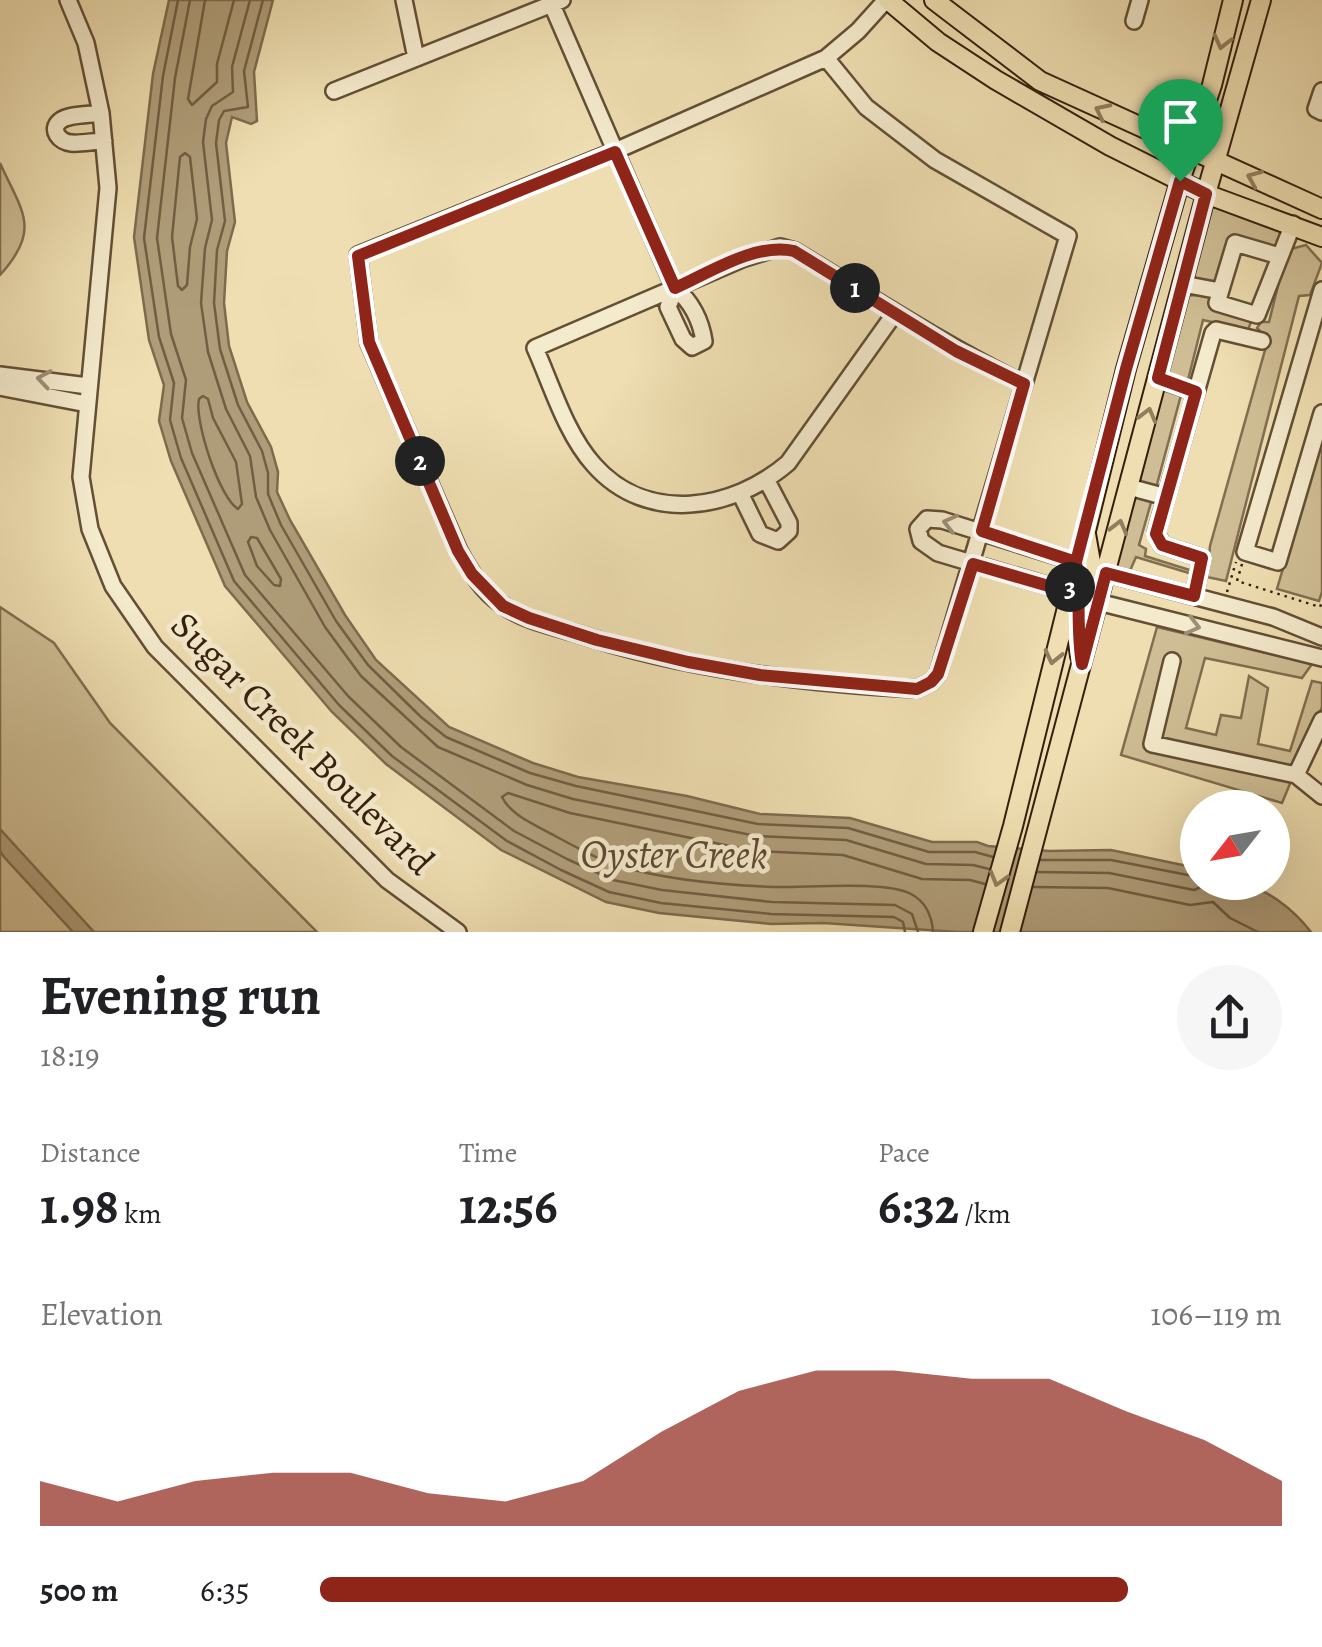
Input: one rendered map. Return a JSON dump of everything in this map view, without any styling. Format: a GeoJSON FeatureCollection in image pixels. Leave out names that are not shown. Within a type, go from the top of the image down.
{"type":"FeatureCollection","features":[{"type":"Feature","properties":{"kind":"main road"},"geometry":{"type":"LineString","coordinates":[[887,0],[938,42],[996,80],[1110,146],[1206,194],[1322,236]]}},
{"type":"Feature","properties":{"kind":"main road"},"geometry":{"type":"LineString","coordinates":[[934,0],[1040,81],[1322,209]]}},
{"type":"Feature","properties":{"kind":"main road"},"geometry":{"type":"LineString","coordinates":[[983,932],[1126,369],[1232,0]]}},
{"type":"Feature","properties":{"kind":"main road"},"geometry":{"type":"LineString","coordinates":[[1010,932],[1261,0]]}},
{"type":"Feature","properties":{"kind":"main road"},"geometry":{"type":"LineString","coordinates":[[1126,369],[1158,378]]}},
{"type":"Feature","properties":{"kind":"main road"},"geometry":{"type":"LineString","coordinates":[[1085,528],[1098,602]]}},
{"type":"Feature","properties":{"kind":"main road"},"geometry":{"type":"LineString","coordinates":[[1076,562],[1080,610],[1077,635],[1082,664]]}},
{"type":"Feature","properties":{"kind":"street","name":"Sugar Creek Boulevard"},"geometry":{"type":"LineString","coordinates":[[68,0],[86,43],[101,114],[108,188],[81,477],[90,528],[113,586],[154,647],[387,880],[458,932]]}},
{"type":"Feature","properties":{"kind":"street"},"geometry":{"type":"LineString","coordinates":[[404,0],[416,58]]}},
{"type":"Feature","properties":{"kind":"street"},"geometry":{"type":"LineString","coordinates":[[826,58],[866,108],[934,160],[1068,236],[938,674],[917,689],[760,675],[688,662],[597,640],[503,606],[488,593],[458,551],[369,342],[358,256],[615,152],[826,58],[887,0]]}},
{"type":"Feature","properties":{"kind":"street"},"geometry":{"type":"LineString","coordinates":[[1134,22],[1140,0]]}},
{"type":"Feature","properties":{"kind":"street"},"geometry":{"type":"LineString","coordinates":[[334,91],[557,2],[615,152],[675,288]]}},
{"type":"Feature","properties":{"kind":"street"},"geometry":{"type":"LineString","coordinates":[[1322,91],[1316,109],[1322,112]]}},
{"type":"Feature","properties":{"kind":"street"},"geometry":{"type":"LineString","coordinates":[[101,114],[64,118],[54,130],[66,144],[104,140]]}},
{"type":"Feature","properties":{"kind":"street"},"geometry":{"type":"LineString","coordinates":[[1279,256],[1235,244],[1217,303],[1256,315],[1293,224]]}},
{"type":"Feature","properties":{"kind":"street"},"geometry":{"type":"LineString","coordinates":[[895,312],[806,442],[767,481],[718,501],[675,506],[625,490],[594,466],[579,446],[535,348],[742,258],[780,247],[794,251],[895,312],[956,351],[1024,384]]}},
{"type":"Feature","properties":{"kind":"street"},"geometry":{"type":"LineString","coordinates":[[1183,284],[1220,291]]}},
{"type":"Feature","properties":{"kind":"street"},"geometry":{"type":"LineString","coordinates":[[1322,292],[1245,552],[1278,562],[1322,413]]}},
{"type":"Feature","properties":{"kind":"street"},"geometry":{"type":"LineString","coordinates":[[1194,596],[1202,558],[1162,545],[1156,537],[1166,498],[1214,331],[1262,341]]}},
{"type":"Feature","properties":{"kind":"street"},"geometry":{"type":"LineString","coordinates":[[0,375],[88,386]]}},
{"type":"Feature","properties":{"kind":"street"},"geometry":{"type":"LineString","coordinates":[[1158,378],[1196,392]]}},
{"type":"Feature","properties":{"kind":"street"},"geometry":{"type":"LineString","coordinates":[[0,387],[87,404]]}},
{"type":"Feature","properties":{"kind":"street"},"geometry":{"type":"LineString","coordinates":[[741,494],[760,534],[778,541],[785,537],[788,523],[767,481]]}},
{"type":"Feature","properties":{"kind":"street"},"geometry":{"type":"LineString","coordinates":[[1129,487],[1166,498]]}},
{"type":"Feature","properties":{"kind":"street"},"geometry":{"type":"LineString","coordinates":[[1069,592],[926,546],[918,529],[927,519],[934,518],[1076,562]]}},
{"type":"Feature","properties":{"kind":"street"},"geometry":{"type":"LineString","coordinates":[[1106,573],[1273,617],[1322,637]]}},
{"type":"Feature","properties":{"kind":"street"},"geometry":{"type":"LineString","coordinates":[[1098,602],[1322,658]]}},
{"type":"Feature","properties":{"kind":"street"},"geometry":{"type":"LineString","coordinates":[[1172,661],[1152,744],[1296,775],[1322,796]]}},
{"type":"Feature","properties":{"kind":"street"},"geometry":{"type":"LineString","coordinates":[[1296,775],[1322,720]]}},
{"type":"Feature","properties":{"kind":"path"},"geometry":{"type":"LineString","coordinates":[[1245,552],[1237,581],[1320,607],[1322,602]]}},
{"type":"Feature","properties":{"kind":"shaded area"},"geometry":{"type":"Polygon","coordinates":[[[0,163],[21,208],[24,232],[21,245],[0,275],[0,163]]]}},
{"type":"Feature","properties":{"kind":"shaded area"},"geometry":{"type":"Polygon","coordinates":[[[1208,198],[1289,227],[1277,252],[1233,239],[1218,287],[1187,281],[1208,198]]]}},
{"type":"Feature","properties":{"kind":"shaded area"},"geometry":{"type":"Polygon","coordinates":[[[1306,245],[1322,263],[1310,295],[1299,296],[1226,581],[1207,577],[1210,546],[1265,350],[1265,336],[1257,328],[1261,322],[1269,322],[1287,250],[1306,245]]]}},
{"type":"Feature","properties":{"kind":"shaded area"},"geometry":{"type":"Polygon","coordinates":[[[1208,294],[1252,319],[1248,330],[1203,320],[1188,380],[1167,375],[1185,296],[1208,294]]]}},
{"type":"Feature","properties":{"kind":"shaded area"},"geometry":{"type":"Polygon","coordinates":[[[1163,388],[1181,395],[1156,488],[1139,484],[1163,388]]]}},
{"type":"Feature","properties":{"kind":"shaded area"},"geometry":{"type":"Polygon","coordinates":[[[1322,435],[1322,592],[1319,601],[1277,589],[1322,435]]]}},
{"type":"Feature","properties":{"kind":"shaded area"},"geometry":{"type":"Polygon","coordinates":[[[1132,492],[1152,499],[1139,545],[1146,549],[1145,556],[1193,571],[1192,574],[1136,557],[1129,573],[1113,568],[1132,492]]]}},
{"type":"Feature","properties":{"kind":"shaded area"},"geometry":{"type":"Polygon","coordinates":[[[0,607],[54,643],[110,723],[317,932],[0,932],[0,607]]]}},
{"type":"Feature","properties":{"kind":"shaded area"},"geometry":{"type":"Polygon","coordinates":[[[1157,627],[1312,664],[1302,678],[1205,658],[1186,728],[1216,735],[1221,715],[1241,718],[1249,676],[1268,688],[1258,744],[1290,751],[1312,681],[1322,683],[1322,707],[1287,790],[1238,790],[1121,755],[1157,627]]]}},
{"type":"Feature","properties":{"kind":"water","name":"Oyster Creek"},"geometry":{"type":"Polygon","coordinates":[[[169,0],[273,0],[254,72],[257,121],[251,124],[232,117],[226,143],[235,222],[227,251],[224,303],[229,346],[247,402],[271,447],[278,472],[277,492],[290,520],[376,660],[449,727],[533,763],[578,777],[687,796],[760,814],[850,818],[932,842],[977,842],[1049,851],[1111,850],[1180,864],[1180,900],[1277,900],[1311,932],[958,932],[823,923],[771,924],[659,913],[606,902],[501,850],[386,764],[332,712],[225,586],[171,461],[159,421],[164,385],[149,340],[134,237],[153,74],[169,0]]]}},
{"type":"Feature","properties":{"kind":"water"},"geometry":{"type":"Polygon","coordinates":[[[0,829],[94,932],[73,932],[4,857],[0,851],[0,829]]]}},
{"type":"Feature","properties":{"kind":"route"},"geometry":{"type":"LineString","coordinates":[[1180,181],[1076,562],[982,531],[1024,384],[956,351],[794,251],[780,247],[742,258],[675,288],[615,152],[358,256],[369,342],[458,551],[488,593],[503,606],[529,618],[597,640],[688,662],[760,675],[917,689],[938,674],[973,564],[1069,592],[1076,562],[1080,610],[1077,635],[1082,664],[1106,573],[1194,596],[1202,558],[1162,545],[1156,534],[1196,392],[1158,378],[1206,194],[1180,181]]}}]}
